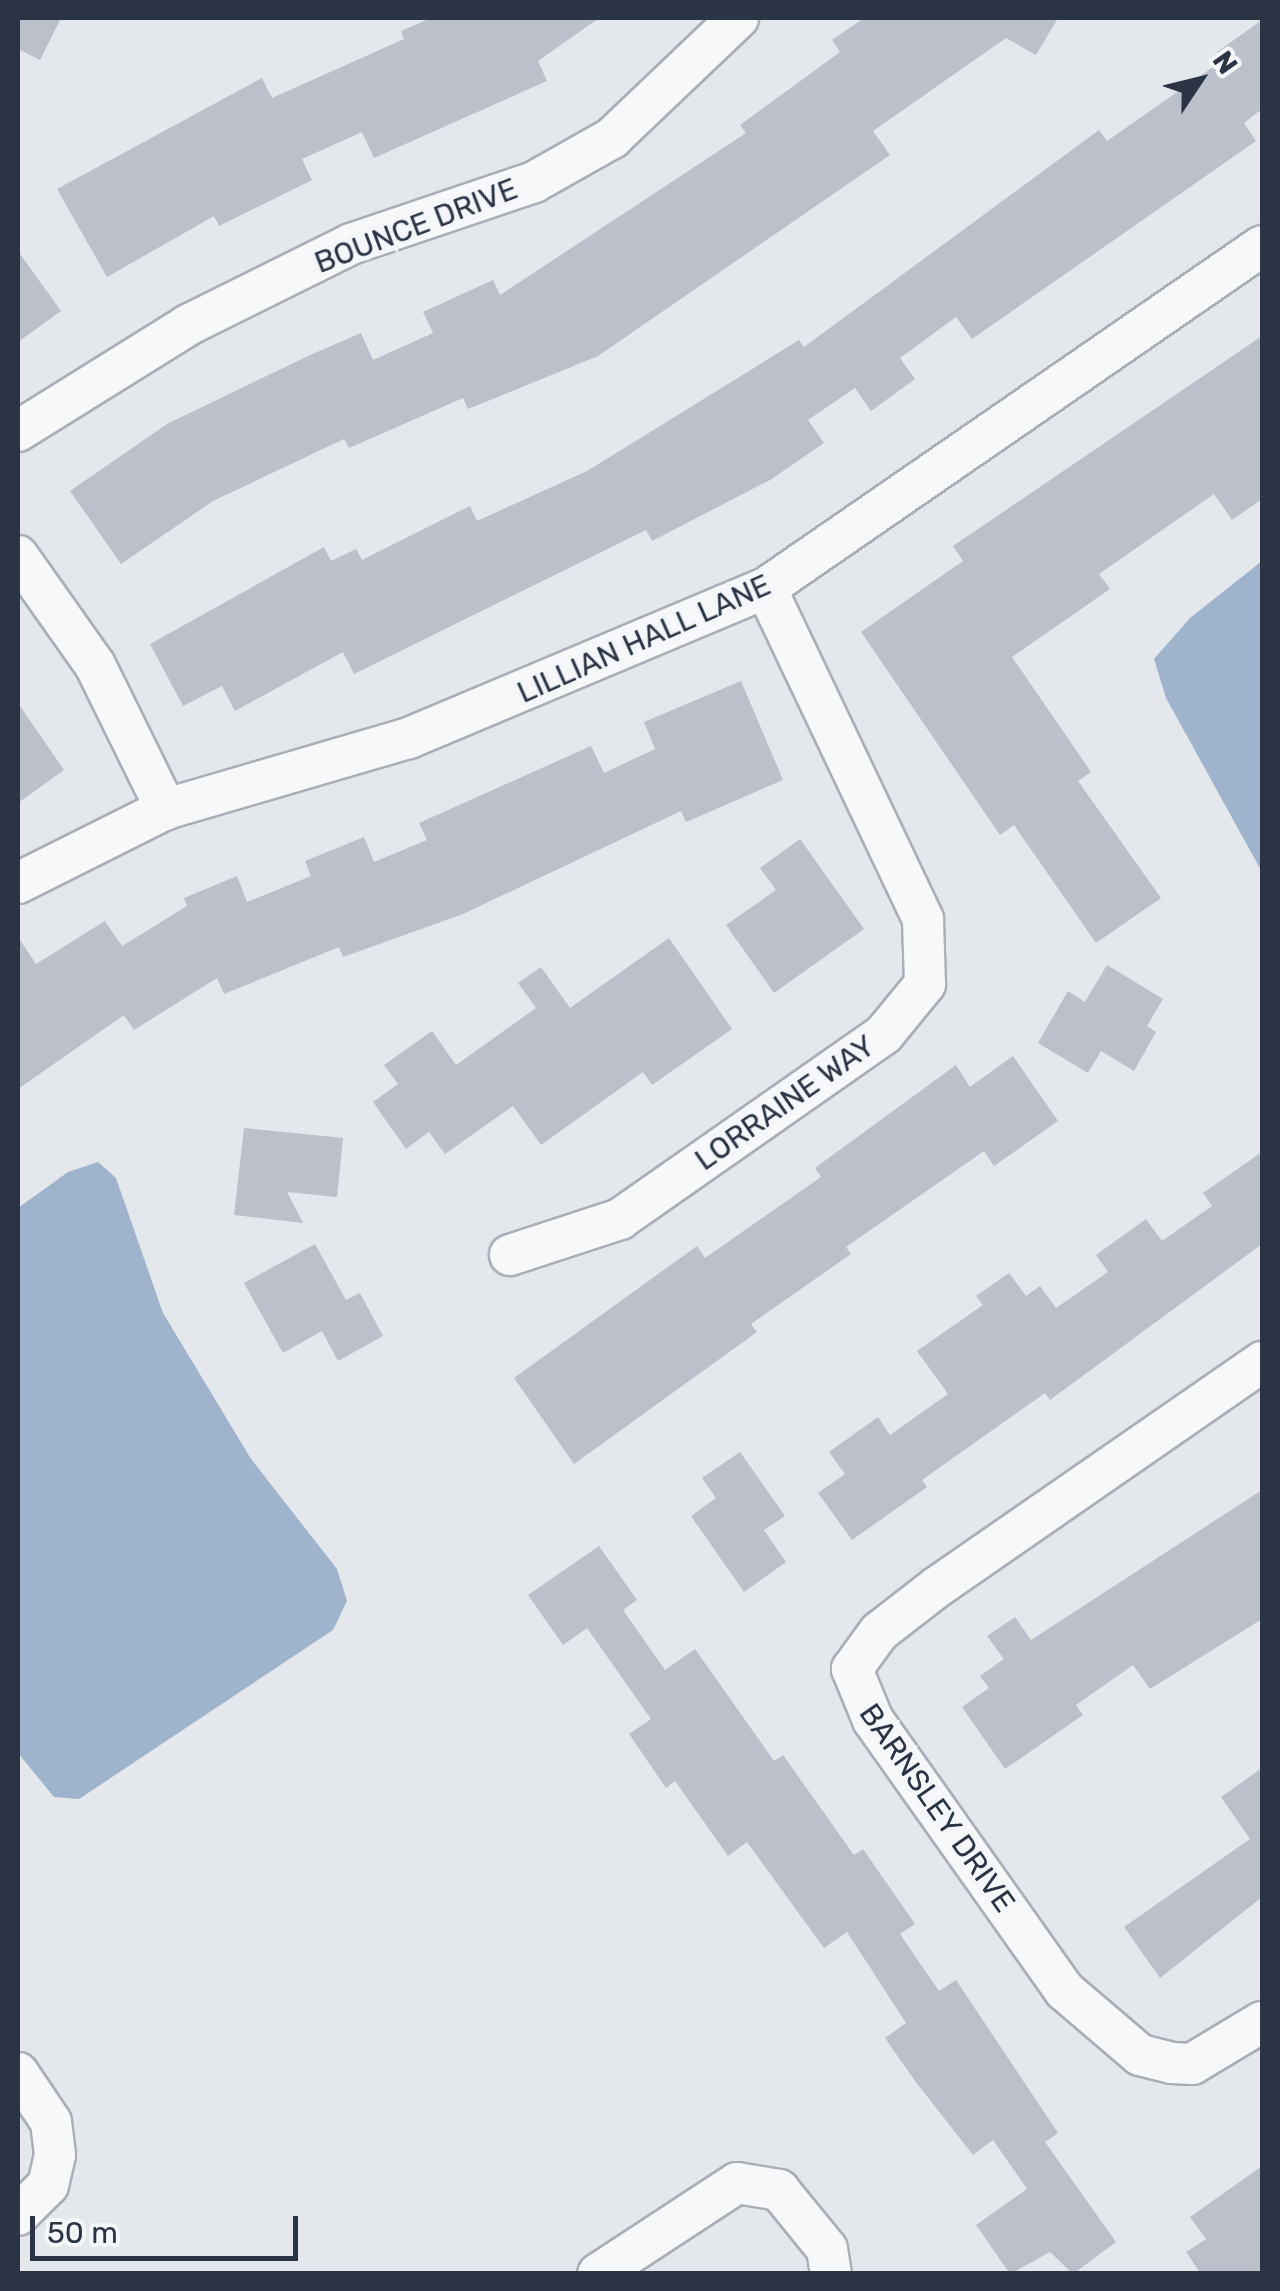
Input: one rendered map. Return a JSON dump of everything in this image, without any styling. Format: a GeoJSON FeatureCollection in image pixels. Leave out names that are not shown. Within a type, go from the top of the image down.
{"type":"FeatureCollection","features":[{"type":"Feature","properties":{"kind":"street","name":"BOUNCE DRIVE"},"geometry":{"type":"LineString","coordinates":[[18,430],[188,325],[352,244],[534,182],[612,138],[738,18]]}},
{"type":"Feature","properties":{"kind":"street","name":"LILLIAN HALL LANE"},"geometry":{"type":"LineString","coordinates":[[18,882],[166,810],[408,738],[766,588],[1262,246]]}},
{"type":"Feature","properties":{"kind":"street"},"geometry":{"type":"LineString","coordinates":[[18,556],[94,665],[166,810]]}},
{"type":"Feature","properties":{"kind":"street","name":"LORRAINE WAY"},"geometry":{"type":"LineString","coordinates":[[510,1255],[620,1219],[884,1034],[925,984],[923,918],[766,588]]}},
{"type":"Feature","properties":{"kind":"street","name":"BARNSLEY DRIVE"},"geometry":{"type":"LineString","coordinates":[[1256,2026],[1192,2064],[1172,2063],[1140,2055],[1064,1990],[874,1720],[852,1669],[878,1632],[936,1587],[1262,1362]]}},
{"type":"Feature","properties":{"kind":"street"},"geometry":{"type":"LineString","coordinates":[[18,2073],[51,2122],[55,2155],[48,2185],[18,2216]]}},
{"type":"Feature","properties":{"kind":"street"},"geometry":{"type":"LineString","coordinates":[[598,2274],[737,2183],[779,2190],[827,2249],[831,2274]]}},
{"type":"Feature","properties":{"kind":"water"},"geometry":{"type":"Polygon","coordinates":[[[1262,561],[1262,872],[1166,698],[1154,659],[1190,618],[1262,561]]]}},
{"type":"Feature","properties":{"kind":"water"},"geometry":{"type":"Polygon","coordinates":[[[98,1162],[116,1178],[163,1313],[251,1459],[337,1569],[347,1601],[333,1630],[79,1799],[54,1797],[18,1753],[18,1208],[68,1172],[98,1162]]]}},
{"type":"Feature","properties":{"kind":"building"},"geometry":{"type":"Polygon","coordinates":[[[18,18],[61,18],[40,60],[18,49],[18,18]]]}},
{"type":"Feature","properties":{"kind":"building"},"geometry":{"type":"Polygon","coordinates":[[[431,18],[599,18],[538,61],[547,81],[374,158],[362,132],[302,159],[312,180],[219,226],[214,216],[107,277],[57,189],[262,78],[272,98],[404,39],[401,31],[431,18]]]}},
{"type":"Feature","properties":{"kind":"building"},"geometry":{"type":"Polygon","coordinates":[[[864,18],[1058,18],[1036,55],[1006,38],[873,131],[890,155],[598,356],[468,409],[463,398],[349,448],[344,439],[213,501],[121,564],[70,491],[167,424],[308,356],[361,333],[373,360],[433,333],[423,312],[493,280],[500,295],[746,133],[740,125],[840,52],[832,40],[864,18]]]}},
{"type":"Feature","properties":{"kind":"building"},"geometry":{"type":"Polygon","coordinates":[[[1262,20],[1262,109],[1244,123],[1256,141],[972,339],[956,317],[900,358],[915,379],[871,411],[855,388],[808,420],[824,443],[770,480],[652,541],[646,530],[354,674],[343,652],[235,711],[222,686],[183,706],[150,644],[324,547],[331,561],[356,549],[362,560],[470,506],[477,521],[587,471],[799,340],[804,347],[1099,130],[1107,141],[1223,60],[1217,52],[1262,20]]]}},
{"type":"Feature","properties":{"kind":"building"},"geometry":{"type":"Polygon","coordinates":[[[18,251],[61,311],[18,342],[18,251]]]}},
{"type":"Feature","properties":{"kind":"building"},"geometry":{"type":"Polygon","coordinates":[[[1262,336],[1262,499],[1232,520],[1214,494],[1099,574],[1110,589],[1012,657],[1091,772],[1078,781],[1161,898],[1096,943],[1014,825],[1000,835],[861,632],[963,561],[953,546],[1262,336]]]}},
{"type":"Feature","properties":{"kind":"building"},"geometry":{"type":"Polygon","coordinates":[[[741,681],[783,780],[686,822],[681,811],[463,914],[343,957],[339,947],[224,994],[217,978],[134,1030],[124,1015],[18,1089],[18,937],[36,964],[105,921],[122,946],[187,906],[184,898],[237,876],[247,902],[311,876],[305,861],[364,837],[374,862],[427,840],[419,823],[591,746],[604,773],[655,749],[644,722],[741,681]]]}},
{"type":"Feature","properties":{"kind":"building"},"geometry":{"type":"Polygon","coordinates":[[[18,703],[64,770],[18,803],[18,703]]]}},
{"type":"Feature","properties":{"kind":"building"},"geometry":{"type":"Polygon","coordinates":[[[800,839],[864,929],[774,993],[726,925],[776,890],[760,868],[800,839]]]}},
{"type":"Feature","properties":{"kind":"building"},"geometry":{"type":"Polygon","coordinates":[[[669,938],[732,1029],[652,1085],[643,1072],[541,1145],[513,1106],[445,1154],[429,1132],[406,1149],[373,1102],[398,1084],[384,1065],[432,1031],[456,1065],[536,1008],[518,983],[541,967],[570,1008],[669,938]]]}},
{"type":"Feature","properties":{"kind":"building"},"geometry":{"type":"Polygon","coordinates":[[[1107,965],[1163,999],[1147,1026],[1156,1032],[1134,1071],[1101,1051],[1088,1073],[1038,1043],[1068,991],[1085,1002],[1107,965]]]}},
{"type":"Feature","properties":{"kind":"building"},"geometry":{"type":"Polygon","coordinates":[[[1013,1056],[1058,1121],[994,1166],[984,1151],[846,1247],[851,1254],[751,1324],[757,1332],[574,1464],[514,1378],[697,1246],[705,1258],[821,1177],[815,1168],[956,1065],[970,1087],[1013,1056]]]}},
{"type":"Feature","properties":{"kind":"building"},"geometry":{"type":"Polygon","coordinates":[[[244,1128],[343,1138],[337,1197],[287,1192],[303,1223],[234,1215],[244,1128]]]}},
{"type":"Feature","properties":{"kind":"building"},"geometry":{"type":"Polygon","coordinates":[[[1262,1152],[1262,1244],[1050,1400],[1045,1393],[922,1480],[927,1487],[852,1540],[818,1493],[845,1474],[829,1452],[878,1417],[890,1435],[948,1394],[917,1351],[983,1305],[976,1296],[1009,1273],[1026,1296],[1040,1286],[1056,1308],[1108,1272],[1096,1255],[1146,1219],[1162,1241],[1212,1206],[1203,1193],[1262,1152]]]}},
{"type":"Feature","properties":{"kind":"building"},"geometry":{"type":"Polygon","coordinates":[[[315,1244],[346,1300],[360,1293],[383,1336],[338,1361],[322,1331],[283,1353],[244,1283],[315,1244]]]}},
{"type":"Feature","properties":{"kind":"building"},"geometry":{"type":"Polygon","coordinates":[[[740,1452],[785,1516],[764,1530],[786,1562],[744,1592],[691,1516],[716,1498],[702,1478],[740,1452]]]}},
{"type":"Feature","properties":{"kind":"building"},"geometry":{"type":"Polygon","coordinates":[[[1262,1490],[1262,1619],[1150,1689],[1133,1665],[1076,1705],[1083,1715],[1005,1769],[962,1707],[989,1688],[980,1676],[1004,1659],[987,1636],[1015,1617],[1031,1640],[1262,1490]]]}},
{"type":"Feature","properties":{"kind":"building"},"geometry":{"type":"Polygon","coordinates":[[[599,1546],[637,1600],[623,1610],[665,1670],[695,1649],[774,1761],[783,1755],[854,1855],[863,1849],[915,1924],[900,1934],[939,1991],[956,1980],[1058,2133],[1045,2142],[1116,2242],[1073,2274],[1050,2252],[1010,2274],[976,2225],[1027,2189],[993,2140],[973,2155],[915,2081],[885,2038],[906,2023],[847,1932],[824,1948],[747,1842],[728,1856],[675,1781],[666,1788],[629,1734],[651,1719],[587,1628],[563,1645],[528,1595],[599,1546]]]}},
{"type":"Feature","properties":{"kind":"building"},"geometry":{"type":"Polygon","coordinates":[[[1262,1768],[1262,1897],[1160,1978],[1124,1927],[1250,1839],[1221,1797],[1262,1768]]]}},
{"type":"Feature","properties":{"kind":"building"},"geometry":{"type":"Polygon","coordinates":[[[1262,2166],[1262,2274],[1201,2274],[1186,2252],[1206,2239],[1190,2217],[1262,2166]]]}}]}
